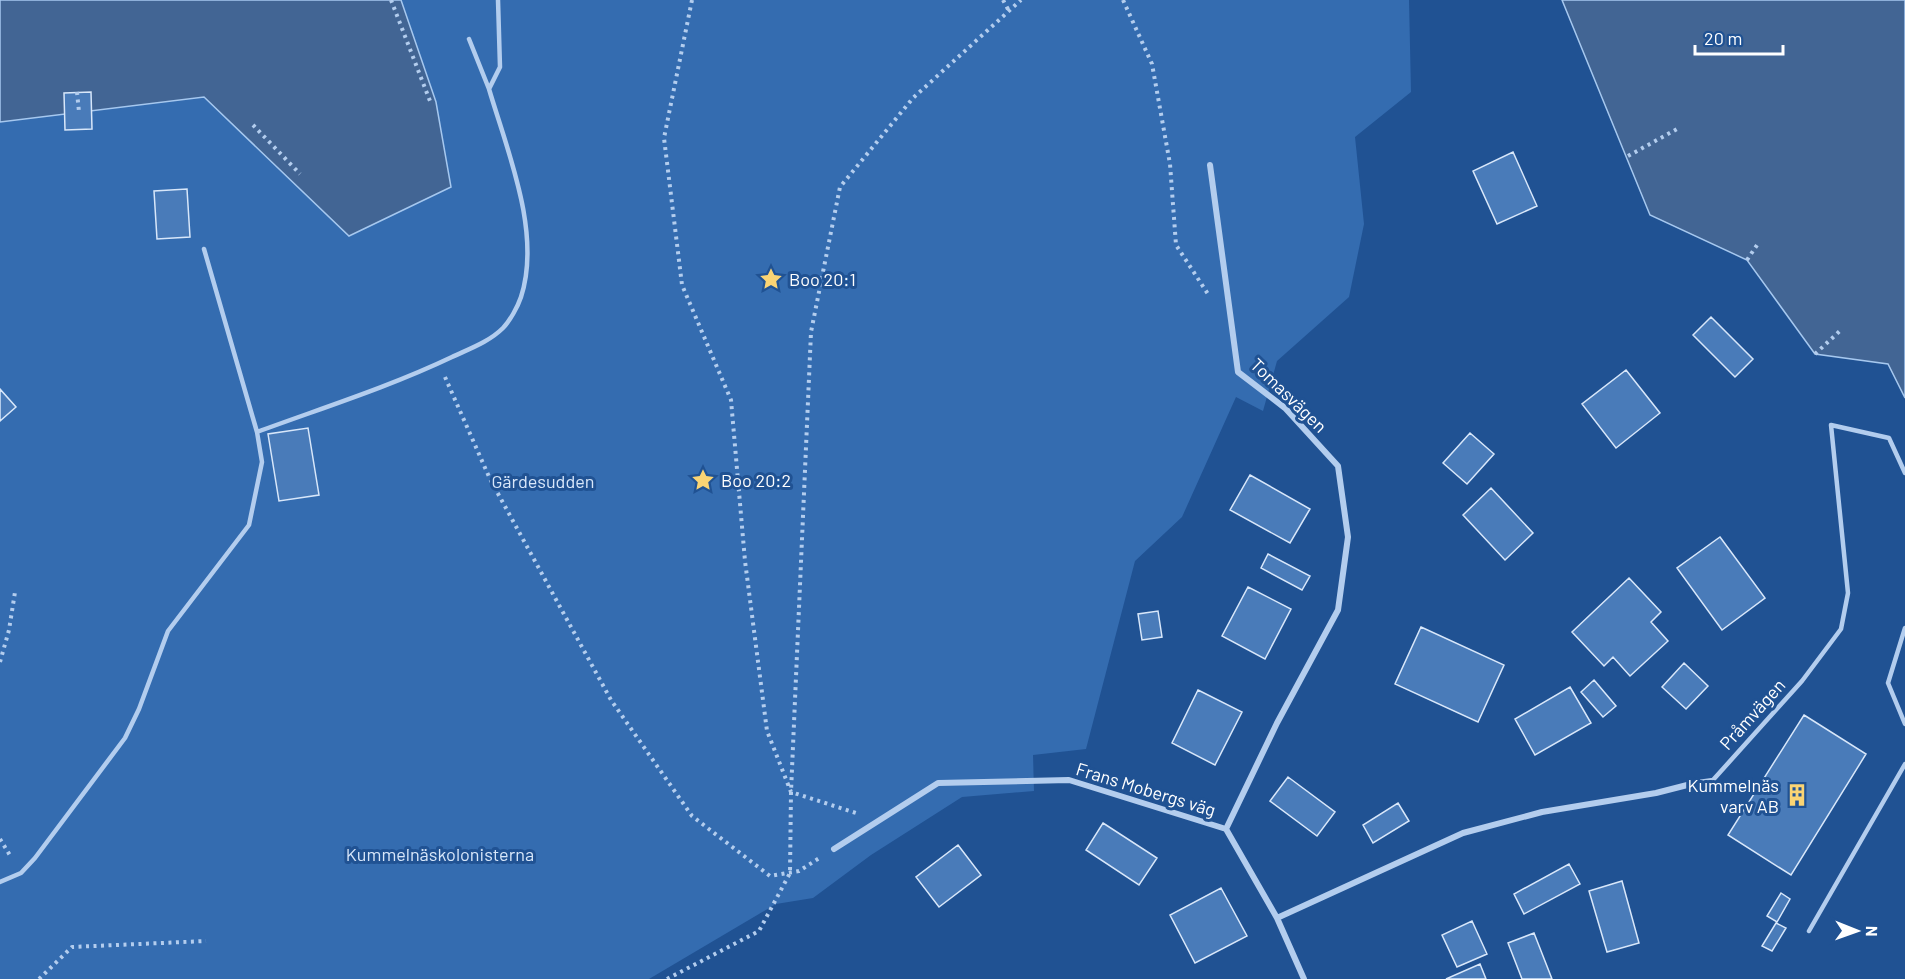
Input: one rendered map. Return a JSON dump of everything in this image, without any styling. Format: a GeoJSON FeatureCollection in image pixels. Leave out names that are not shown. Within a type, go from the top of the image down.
{"type":"FeatureCollection","features":[{"type":"Feature","properties":{"kind":"street","name":"Tomasvägen"},"geometry":{"type":"LineString","coordinates":[[1210,165],[1238,372],[1285,408],[1338,466],[1348,537],[1338,610],[1277,723],[1226,829]]}},
{"type":"Feature","properties":{"kind":"street","name":"Frans Mobergs väg"},"geometry":{"type":"LineString","coordinates":[[834,849],[938,783],[1069,780],[1226,829],[1277,918],[1304,979]]}},
{"type":"Feature","properties":{"kind":"street","name":"Pråmvägen"},"geometry":{"type":"LineString","coordinates":[[1277,918],[1463,832],[1542,812],[1656,793],[1700,782]]}},
{"type":"Feature","properties":{"kind":"lane"},"geometry":{"type":"LineString","coordinates":[[489,89],[500,67],[498,0]]}},
{"type":"Feature","properties":{"kind":"lane"},"geometry":{"type":"LineString","coordinates":[[257,432],[404,379],[489,339],[505,327],[521,298],[526,267],[526,227],[509,156],[489,89],[469,39]]}},
{"type":"Feature","properties":{"kind":"lane"},"geometry":{"type":"LineString","coordinates":[[0,882],[21,873],[35,858],[125,738],[139,709],[168,631],[249,525],[262,462],[257,432],[204,249]]}},
{"type":"Feature","properties":{"kind":"lane","name":"Pråmvägen"},"geometry":{"type":"LineString","coordinates":[[1700,782],[1713,780],[1802,681],[1841,629],[1848,593],[1831,425],[1889,438],[1905,473]]}},
{"type":"Feature","properties":{"kind":"lane"},"geometry":{"type":"LineString","coordinates":[[1905,628],[1888,683],[1905,724]]}},
{"type":"Feature","properties":{"kind":"lane"},"geometry":{"type":"LineString","coordinates":[[1809,931],[1905,764]]}},
{"type":"Feature","properties":{"kind":"path"},"geometry":{"type":"LineString","coordinates":[[391,0],[430,101]]}},
{"type":"Feature","properties":{"kind":"path"},"geometry":{"type":"LineString","coordinates":[[693,0],[664,138],[682,285],[731,400],[745,561],[767,731],[791,792]]}},
{"type":"Feature","properties":{"kind":"path"},"geometry":{"type":"LineString","coordinates":[[1004,0],[1009,10]]}},
{"type":"Feature","properties":{"kind":"path"},"geometry":{"type":"LineString","coordinates":[[667,979],[759,931],[790,873],[791,792],[811,332],[840,187],[913,98],[1021,0]]}},
{"type":"Feature","properties":{"kind":"path"},"geometry":{"type":"LineString","coordinates":[[1123,0],[1152,64],[1170,164],[1176,245],[1203,290],[1230,315]]}},
{"type":"Feature","properties":{"kind":"path"},"geometry":{"type":"LineString","coordinates":[[77,92],[79,112]]}},
{"type":"Feature","properties":{"kind":"path"},"geometry":{"type":"LineString","coordinates":[[253,125],[300,174]]}},
{"type":"Feature","properties":{"kind":"path"},"geometry":{"type":"LineString","coordinates":[[1628,156],[1677,129]]}},
{"type":"Feature","properties":{"kind":"path"},"geometry":{"type":"LineString","coordinates":[[1747,260],[1759,242]]}},
{"type":"Feature","properties":{"kind":"path"},"geometry":{"type":"LineString","coordinates":[[1815,354],[1842,329]]}},
{"type":"Feature","properties":{"kind":"path"},"geometry":{"type":"LineString","coordinates":[[438,363],[490,479],[611,700],[692,816],[770,876],[799,872],[834,849]]}},
{"type":"Feature","properties":{"kind":"path"},"geometry":{"type":"LineString","coordinates":[[0,662],[9,630],[15,592]]}},
{"type":"Feature","properties":{"kind":"path"},"geometry":{"type":"LineString","coordinates":[[791,792],[879,820]]}},
{"type":"Feature","properties":{"kind":"path"},"geometry":{"type":"LineString","coordinates":[[39,979],[72,947],[206,941]]}},
{"type":"Feature","properties":{"kind":"green space","name":"Gärdesudden"},"geometry":{"type":"Polygon","coordinates":[[[0,0],[1409,0],[1411,92],[1355,137],[1364,224],[1349,297],[1277,361],[1263,411],[1236,397],[1182,517],[1135,561],[1086,749],[1033,755],[1034,791],[962,797],[871,855],[813,898],[776,904],[649,979],[0,979],[0,421],[16,407],[0,389],[0,0]]]}},
{"type":"Feature","properties":{"kind":"shaded area"},"geometry":{"type":"Polygon","coordinates":[[[0,0],[401,0],[436,102],[451,187],[349,236],[204,97],[0,122],[0,0]]]}},
{"type":"Feature","properties":{"kind":"shaded area"},"geometry":{"type":"Polygon","coordinates":[[[1562,0],[1905,0],[1905,398],[1888,364],[1815,354],[1747,260],[1650,215],[1562,0]]]}},
{"type":"Feature","properties":{"kind":"building"},"geometry":{"type":"Polygon","coordinates":[[[91,92],[92,129],[65,130],[64,93],[91,92]]]}},
{"type":"Feature","properties":{"kind":"building"},"geometry":{"type":"Polygon","coordinates":[[[1513,152],[1537,206],[1497,224],[1473,171],[1513,152]]]}},
{"type":"Feature","properties":{"kind":"building"},"geometry":{"type":"Polygon","coordinates":[[[187,189],[190,237],[157,239],[154,191],[187,189]]]}},
{"type":"Feature","properties":{"kind":"building"},"geometry":{"type":"Polygon","coordinates":[[[1711,317],[1753,359],[1735,377],[1693,335],[1711,317]]]}},
{"type":"Feature","properties":{"kind":"building"},"geometry":{"type":"Polygon","coordinates":[[[1626,370],[1660,413],[1616,448],[1582,404],[1626,370]]]}},
{"type":"Feature","properties":{"kind":"building"},"geometry":{"type":"Polygon","coordinates":[[[0,389],[16,407],[0,421],[0,389]]]}},
{"type":"Feature","properties":{"kind":"building"},"geometry":{"type":"Polygon","coordinates":[[[308,428],[319,495],[279,501],[268,434],[308,428]]]}},
{"type":"Feature","properties":{"kind":"building"},"geometry":{"type":"Polygon","coordinates":[[[1470,433],[1494,454],[1467,484],[1443,463],[1470,433]]]}},
{"type":"Feature","properties":{"kind":"building"},"geometry":{"type":"Polygon","coordinates":[[[1250,475],[1310,509],[1290,543],[1230,510],[1250,475]]]}},
{"type":"Feature","properties":{"kind":"building"},"geometry":{"type":"Polygon","coordinates":[[[1491,488],[1533,533],[1505,560],[1463,515],[1491,488]]]}},
{"type":"Feature","properties":{"kind":"building"},"geometry":{"type":"Polygon","coordinates":[[[1720,537],[1765,598],[1722,630],[1677,568],[1720,537]]]}},
{"type":"Feature","properties":{"kind":"building"},"geometry":{"type":"Polygon","coordinates":[[[1268,554],[1310,576],[1302,590],[1261,568],[1268,554]]]}},
{"type":"Feature","properties":{"kind":"building"},"geometry":{"type":"Polygon","coordinates":[[[1629,578],[1661,612],[1651,622],[1668,641],[1630,676],[1613,657],[1604,666],[1572,632],[1629,578]]]}},
{"type":"Feature","properties":{"kind":"building"},"geometry":{"type":"Polygon","coordinates":[[[1248,587],[1291,609],[1265,659],[1222,636],[1248,587]]]}},
{"type":"Feature","properties":{"kind":"building"},"geometry":{"type":"Polygon","coordinates":[[[1158,611],[1162,637],[1142,640],[1138,614],[1158,611]]]}},
{"type":"Feature","properties":{"kind":"building"},"geometry":{"type":"Polygon","coordinates":[[[1421,627],[1504,665],[1478,722],[1395,684],[1421,627]]]}},
{"type":"Feature","properties":{"kind":"building"},"geometry":{"type":"Polygon","coordinates":[[[1684,663],[1708,686],[1686,709],[1662,687],[1684,663]]]}},
{"type":"Feature","properties":{"kind":"building"},"geometry":{"type":"Polygon","coordinates":[[[1594,680],[1616,706],[1603,717],[1581,692],[1594,680]]]}},
{"type":"Feature","properties":{"kind":"building"},"geometry":{"type":"Polygon","coordinates":[[[1570,687],[1591,723],[1535,755],[1515,719],[1570,687]]]}},
{"type":"Feature","properties":{"kind":"building"},"geometry":{"type":"Polygon","coordinates":[[[1198,690],[1242,712],[1215,765],[1172,743],[1198,690]]]}},
{"type":"Feature","properties":{"kind":"building","name":"Kummelnäs varv AB"},"geometry":{"type":"Polygon","coordinates":[[[1804,715],[1866,754],[1791,875],[1728,835],[1804,715]]]}},
{"type":"Feature","properties":{"kind":"building"},"geometry":{"type":"Polygon","coordinates":[[[1288,777],[1335,812],[1317,836],[1270,801],[1288,777]]]}},
{"type":"Feature","properties":{"kind":"building"},"geometry":{"type":"Polygon","coordinates":[[[1398,803],[1409,821],[1373,843],[1363,825],[1398,803]]]}},
{"type":"Feature","properties":{"kind":"building"},"geometry":{"type":"Polygon","coordinates":[[[1103,823],[1157,858],[1139,885],[1086,850],[1103,823]]]}},
{"type":"Feature","properties":{"kind":"building"},"geometry":{"type":"Polygon","coordinates":[[[958,845],[981,875],[939,907],[916,877],[958,845]]]}},
{"type":"Feature","properties":{"kind":"building"},"geometry":{"type":"Polygon","coordinates":[[[1569,864],[1580,884],[1524,914],[1514,894],[1569,864]]]}},
{"type":"Feature","properties":{"kind":"building"},"geometry":{"type":"Polygon","coordinates":[[[1622,881],[1639,943],[1607,952],[1589,891],[1622,881]]]}},
{"type":"Feature","properties":{"kind":"building"},"geometry":{"type":"Polygon","coordinates":[[[1221,888],[1247,936],[1195,963],[1170,915],[1221,888]]]}},
{"type":"Feature","properties":{"kind":"building"},"geometry":{"type":"Polygon","coordinates":[[[1781,893],[1790,899],[1777,922],[1767,916],[1781,893]]]}},
{"type":"Feature","properties":{"kind":"building"},"geometry":{"type":"Polygon","coordinates":[[[1472,921],[1487,954],[1457,967],[1442,935],[1472,921]]]}},
{"type":"Feature","properties":{"kind":"building"},"geometry":{"type":"Polygon","coordinates":[[[1776,923],[1786,928],[1772,951],[1762,946],[1776,923]]]}},
{"type":"Feature","properties":{"kind":"building"},"geometry":{"type":"Polygon","coordinates":[[[1534,933],[1552,979],[1522,979],[1508,943],[1534,933]]]}},
{"type":"Feature","properties":{"kind":"building"},"geometry":{"type":"Polygon","coordinates":[[[1480,964],[1486,979],[1446,979],[1480,964]]]}},
{"type":"Feature","properties":{"kind":"place","name":"Boo 20:1"},"geometry":{"type":"Point","coordinates":[771,279]}},
{"type":"Feature","properties":{"kind":"place","name":"Boo 20:2"},"geometry":{"type":"Point","coordinates":[703,480]}},
{"type":"Feature","properties":{"kind":"place","name":"Kummelnäs varv AB"},"geometry":{"type":"Point","coordinates":[1797,795]}},
{"type":"Feature","properties":{"kind":"park label","name":"Kummelnäskolonisterna"},"geometry":{"type":"Point","coordinates":[440,854]}}]}
